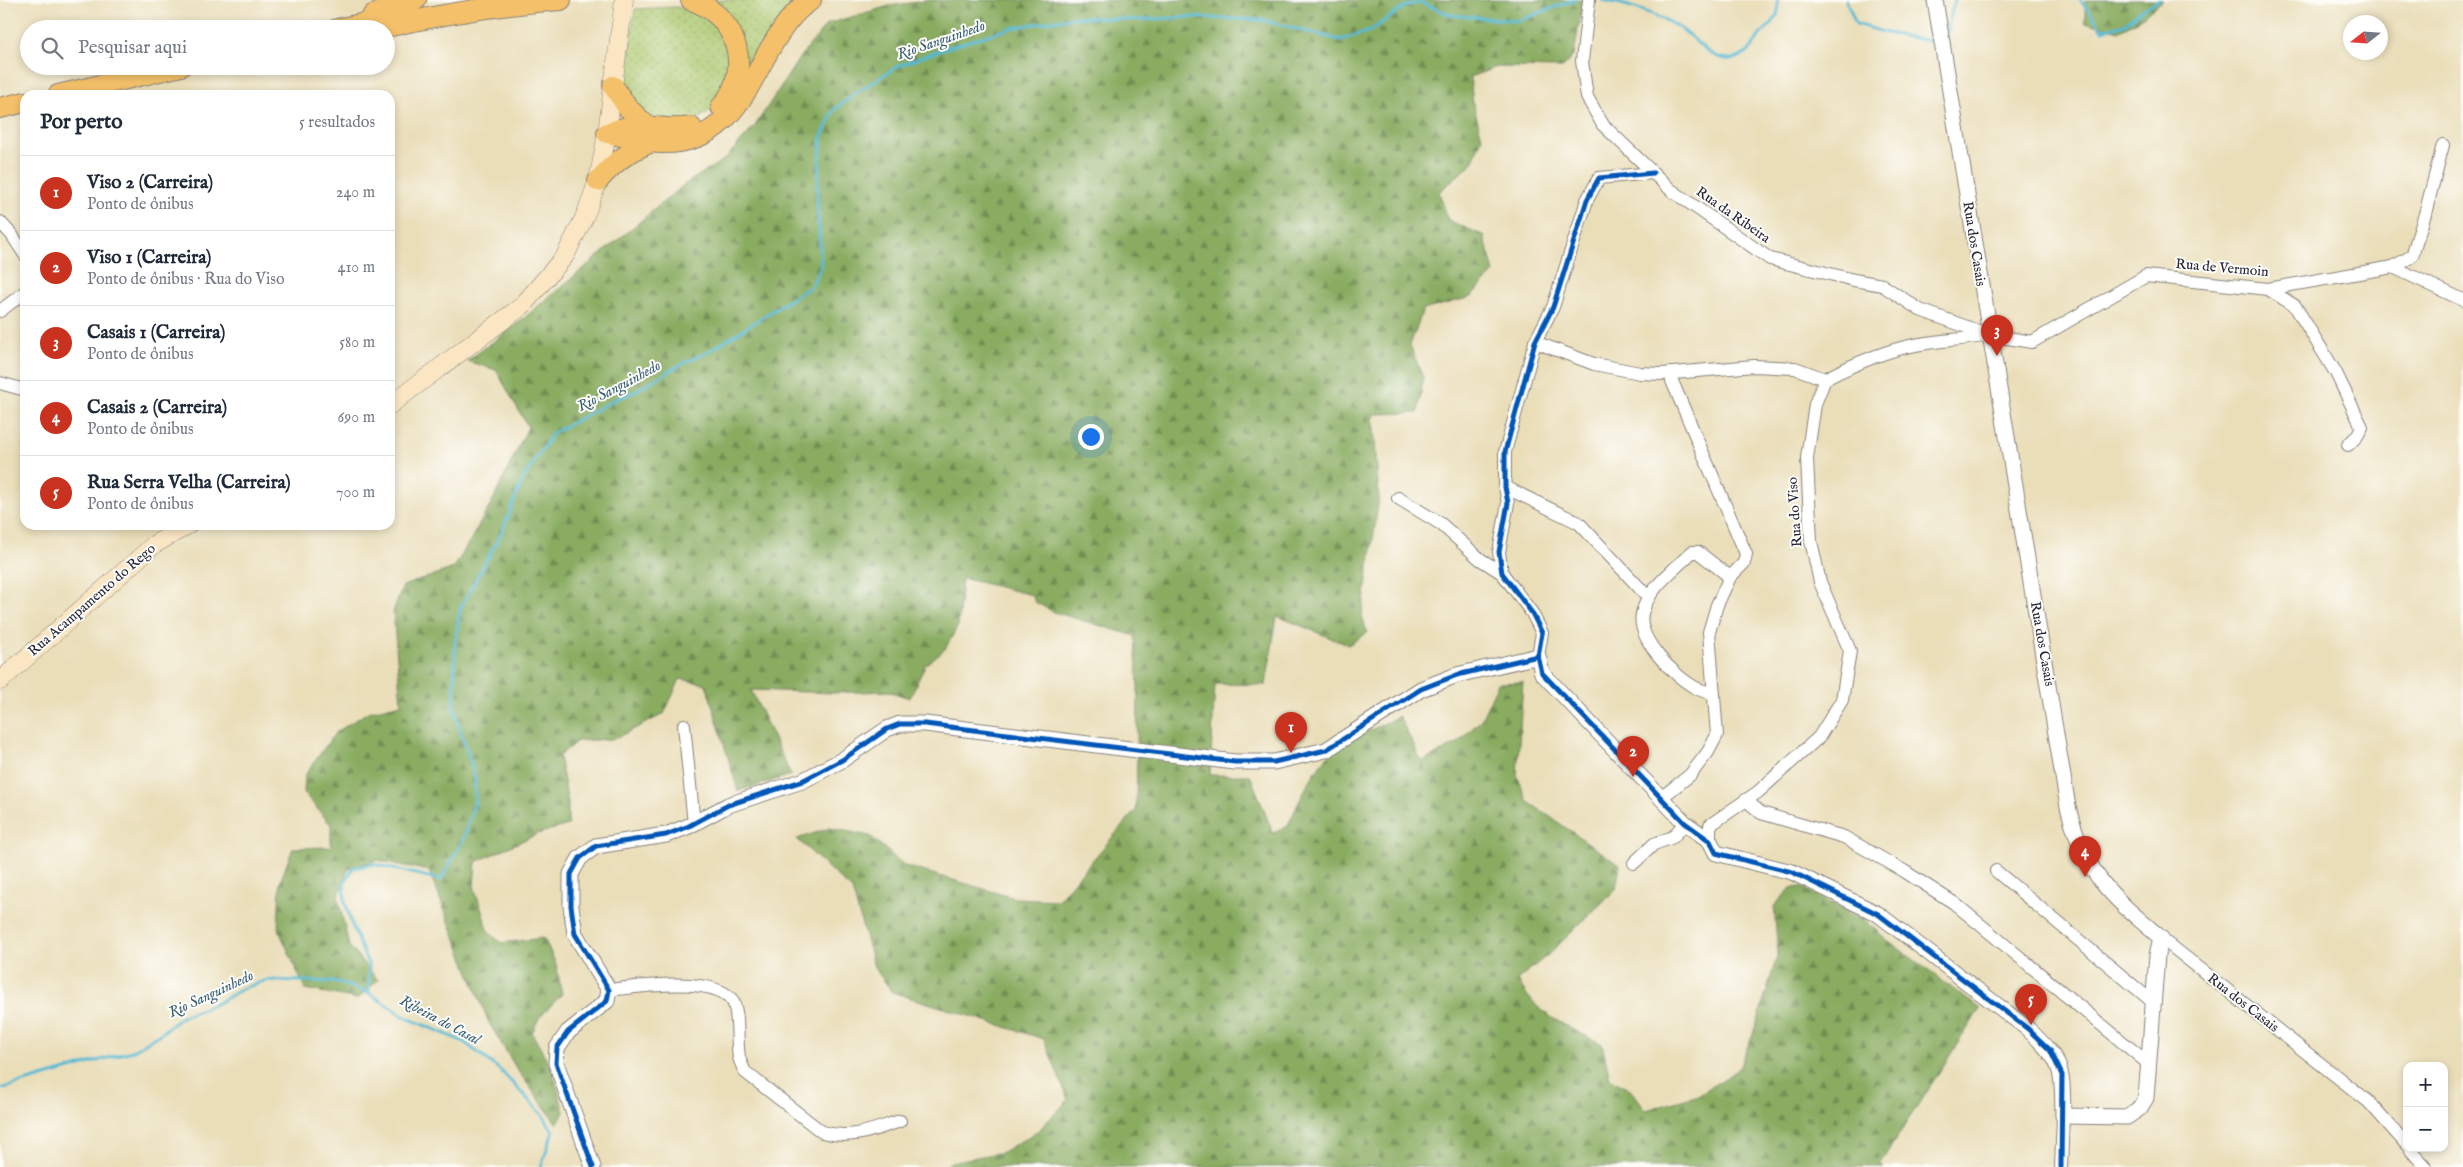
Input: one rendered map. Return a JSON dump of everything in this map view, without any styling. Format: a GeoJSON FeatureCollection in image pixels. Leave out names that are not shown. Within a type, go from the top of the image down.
{"type":"FeatureCollection","features":[{"type":"Feature","properties":{"kind":"main road"},"geometry":{"type":"LineString","coordinates":[[358,20],[394,10],[416,0]]}},
{"type":"Feature","properties":{"kind":"main road"},"geometry":{"type":"LineString","coordinates":[[383,20],[485,0]]}},
{"type":"Feature","properties":{"kind":"main road"},"geometry":{"type":"LineString","coordinates":[[395,25],[525,2],[561,0]]}},
{"type":"Feature","properties":{"kind":"main road"},"geometry":{"type":"LineString","coordinates":[[395,401],[522,306],[565,256],[584,218],[598,181],[607,133],[624,0]]}},
{"type":"Feature","properties":{"kind":"main road"},"geometry":{"type":"LineString","coordinates":[[598,181],[612,165],[649,133],[690,127],[702,122],[721,107],[734,86],[739,70],[738,52],[733,35],[723,20],[711,10],[691,0]]}},
{"type":"Feature","properties":{"kind":"main road"},"geometry":{"type":"LineString","coordinates":[[607,133],[622,127],[676,142],[692,139],[722,124],[741,102],[781,29],[793,14],[811,0]]}},
{"type":"Feature","properties":{"kind":"main road"},"geometry":{"type":"LineString","coordinates":[[140,77],[147,75]]}},
{"type":"Feature","properties":{"kind":"main road"},"geometry":{"type":"LineString","coordinates":[[81,90],[150,75]]}},
{"type":"Feature","properties":{"kind":"main road"},"geometry":{"type":"LineString","coordinates":[[613,86],[649,133]]}},
{"type":"Feature","properties":{"kind":"main road"},"geometry":{"type":"LineString","coordinates":[[0,108],[20,103]]}},
{"type":"Feature","properties":{"kind":"main road","name":"Rua Acampamento do Rego"},"geometry":{"type":"LineString","coordinates":[[0,681],[155,544],[176,530]]}},
{"type":"Feature","properties":{"kind":"street","name":"Rua dos Casais"},"geometry":{"type":"LineString","coordinates":[[1935,0],[1989,335],[2072,824],[2092,872],[2105,888],[2161,938],[2369,1102],[2403,1140]]}},
{"type":"Feature","properties":{"kind":"street","name":"Rua da Ribeira"},"geometry":{"type":"LineString","coordinates":[[1588,1],[1582,61],[1587,97],[1603,125],[1671,190],[1770,259],[1882,285],[1920,310],[1989,335]]}},
{"type":"Feature","properties":{"kind":"street"},"geometry":{"type":"LineString","coordinates":[[2393,268],[2412,256],[2443,145]]}},
{"type":"Feature","properties":{"kind":"street"},"geometry":{"type":"LineString","coordinates":[[1502,573],[1498,552],[1508,503],[1505,487],[1505,452],[1535,342],[1552,307],[1587,200],[1599,178],[1654,173]]}},
{"type":"Feature","properties":{"kind":"street"},"geometry":{"type":"LineString","coordinates":[[0,222],[12,235],[20,248]]}},
{"type":"Feature","properties":{"kind":"street","name":"Rua de Vermoin"},"geometry":{"type":"LineString","coordinates":[[1989,335],[2032,342],[2146,276],[2268,289],[2393,268]]}},
{"type":"Feature","properties":{"kind":"street"},"geometry":{"type":"LineString","coordinates":[[2393,268],[2463,300]]}},
{"type":"Feature","properties":{"kind":"street"},"geometry":{"type":"LineString","coordinates":[[2268,289],[2295,306],[2336,373],[2362,426],[2357,436],[2348,445]]}},
{"type":"Feature","properties":{"kind":"street"},"geometry":{"type":"LineString","coordinates":[[0,311],[20,296]]}},
{"type":"Feature","properties":{"kind":"street"},"geometry":{"type":"LineString","coordinates":[[1535,342],[1594,364],[1640,373],[1672,373],[1754,366],[1795,368],[1825,379],[1861,360],[1916,345],[1957,341],[1989,335]]}},
{"type":"Feature","properties":{"kind":"street"},"geometry":{"type":"LineString","coordinates":[[1661,798],[1690,775],[1708,752],[1717,735],[1709,632],[1717,605],[1730,577],[1744,563],[1746,554],[1672,381],[1672,373]]}},
{"type":"Feature","properties":{"kind":"street","name":"Rua do Viso"},"geometry":{"type":"LineString","coordinates":[[1710,841],[1710,825],[1758,792],[1819,737],[1842,700],[1850,651],[1820,582],[1811,540],[1807,458],[1815,404],[1825,379]]}},
{"type":"Feature","properties":{"kind":"street"},"geometry":{"type":"LineString","coordinates":[[0,383],[20,389]]}},
{"type":"Feature","properties":{"kind":"street"},"geometry":{"type":"LineString","coordinates":[[1505,487],[1579,523],[1649,598]]}},
{"type":"Feature","properties":{"kind":"street"},"geometry":{"type":"LineString","coordinates":[[1398,498],[1441,524],[1480,559],[1502,573],[1532,613],[1542,633],[1538,656],[1542,673],[1685,823],[1710,841],[1716,853],[1792,872],[1878,914],[2028,1029],[2050,1050],[2057,1061],[2062,1075],[2062,1167]]}},
{"type":"Feature","properties":{"kind":"street"},"geometry":{"type":"LineString","coordinates":[[1714,694],[1696,688],[1661,659],[1649,645],[1643,632],[1642,612],[1649,598],[1692,552],[1698,552],[1730,577]]}},
{"type":"Feature","properties":{"kind":"street"},"geometry":{"type":"LineString","coordinates":[[593,1167],[556,1063],[557,1048],[568,1032],[607,1001],[609,990],[575,934],[571,906],[571,874],[580,858],[596,846],[666,835],[694,824],[728,805],[802,781],[842,760],[886,729],[900,724],[924,724],[1235,762],[1274,762],[1326,750],[1420,689],[1457,675],[1538,656]]}},
{"type":"Feature","properties":{"kind":"street"},"geometry":{"type":"LineString","coordinates":[[684,725],[694,824]]}},
{"type":"Feature","properties":{"kind":"street"},"geometry":{"type":"LineString","coordinates":[[1746,800],[1761,813],[1844,837],[1954,903],[2149,1064]]}},
{"type":"Feature","properties":{"kind":"street"},"geometry":{"type":"LineString","coordinates":[[1634,863],[1654,844],[1673,837],[1685,823]]}},
{"type":"Feature","properties":{"kind":"street"},"geometry":{"type":"LineString","coordinates":[[1996,871],[2154,1003]]}},
{"type":"Feature","properties":{"kind":"street"},"geometry":{"type":"LineString","coordinates":[[2063,1116],[2127,1117],[2140,1108],[2146,1098],[2157,955],[2161,938]]}},
{"type":"Feature","properties":{"kind":"street"},"geometry":{"type":"LineString","coordinates":[[609,990],[666,983],[702,987],[719,992],[732,1000],[735,1011],[739,1057],[745,1072],[822,1132],[838,1136],[857,1135],[900,1121]]}},
{"type":"Feature","properties":{"kind":"street"},"geometry":{"type":"LineString","coordinates":[[2413,1152],[2426,1167]]}},
{"type":"Feature","properties":{"kind":"green space"},"geometry":{"type":"Polygon","coordinates":[[[706,0],[803,0],[746,83],[706,0]]]}},
{"type":"Feature","properties":{"kind":"green space"},"geometry":{"type":"Polygon","coordinates":[[[931,0],[1583,0],[1574,55],[1562,68],[1497,67],[1470,77],[1473,103],[1482,138],[1472,163],[1439,192],[1448,220],[1484,236],[1494,272],[1471,297],[1423,310],[1410,345],[1423,378],[1418,413],[1373,414],[1379,498],[1362,615],[1367,633],[1348,645],[1277,616],[1266,685],[1215,684],[1210,775],[1250,775],[1273,833],[1288,826],[1300,799],[1322,762],[1343,745],[1399,716],[1422,762],[1457,743],[1481,720],[1498,683],[1523,682],[1517,775],[1527,801],[1620,865],[1616,889],[1548,955],[1518,979],[1524,991],[1533,1002],[1553,1018],[1602,1044],[1610,1078],[1633,1092],[1646,1110],[1696,1096],[1738,1070],[1756,1026],[1778,953],[1774,906],[1791,888],[1801,887],[1867,922],[1886,939],[1980,1009],[1879,1165],[1884,1167],[945,1167],[951,1162],[1003,1152],[1039,1130],[1068,1100],[1044,1039],[892,992],[874,967],[852,890],[797,839],[830,828],[870,836],[905,866],[1015,898],[1058,900],[1136,810],[1138,687],[1135,636],[1054,612],[1035,602],[1032,595],[962,578],[958,626],[945,649],[925,665],[910,698],[888,691],[834,693],[751,690],[791,775],[738,791],[706,684],[680,679],[664,714],[614,739],[577,741],[559,756],[568,802],[568,825],[537,834],[476,862],[474,886],[488,931],[501,943],[544,938],[556,964],[562,994],[539,1018],[532,1033],[552,1069],[564,1112],[557,1124],[518,1071],[489,1023],[429,871],[377,860],[348,869],[338,898],[349,946],[378,980],[357,999],[305,989],[278,928],[280,882],[293,848],[331,847],[331,825],[304,793],[305,775],[335,733],[368,712],[401,704],[393,612],[403,586],[454,568],[491,504],[528,427],[496,370],[467,361],[512,328],[685,184],[725,159],[755,126],[800,57],[827,24],[889,6],[931,0]]]}},
{"type":"Feature","properties":{"kind":"green space"},"geometry":{"type":"Polygon","coordinates":[[[2085,0],[2163,0],[2143,17],[2119,31],[2085,22],[2085,0]]]}},
{"type":"Feature","properties":{"kind":"green space"},"geometry":{"type":"Polygon","coordinates":[[[676,7],[697,14],[715,26],[726,43],[729,54],[729,71],[718,100],[705,114],[686,123],[671,122],[645,116],[627,90],[625,79],[635,9],[676,7]]]}},
{"type":"Feature","properties":{"kind":"waterway","name":"Rio Sanguinhedo"},"geometry":{"type":"LineString","coordinates":[[0,1089],[132,1051],[160,1034],[183,1016],[216,1004],[244,988],[267,980],[338,982],[369,993],[369,966],[353,928],[345,902],[344,884],[353,868],[374,864],[441,880],[464,838],[475,801],[475,777],[454,709],[455,643],[460,609],[502,532],[523,479],[553,433],[709,351],[812,286],[821,265],[817,195],[822,136],[834,110],[856,93],[898,66],[943,49],[1011,28],[1076,17],[1139,20],[1187,17],[1262,20],[1340,40],[1370,31],[1406,6],[1420,2],[1451,15],[1518,21],[1574,0]]}},
{"type":"Feature","properties":{"kind":"waterway","name":"Rio Sanguinhedo"},"geometry":{"type":"LineString","coordinates":[[1602,0],[1633,7],[1663,19],[1686,32],[1713,55],[1729,59],[1735,59],[1749,51],[1760,35],[1773,22],[1778,10],[1777,0]]}},
{"type":"Feature","properties":{"kind":"waterway","name":"Rio Sanguinhedo"},"geometry":{"type":"LineString","coordinates":[[1846,0],[1856,24],[1887,33],[1935,42]]}},
{"type":"Feature","properties":{"kind":"waterway","name":"Rio Sanguinhedo"},"geometry":{"type":"LineString","coordinates":[[1947,33],[1954,0]]}},
{"type":"Feature","properties":{"kind":"waterway","name":"Rio Sanguinhedo"},"geometry":{"type":"LineString","coordinates":[[2080,0],[2103,30],[2125,24],[2140,11],[2159,0]]}},
{"type":"Feature","properties":{"kind":"waterway","name":"Ribeira do Casal"},"geometry":{"type":"LineString","coordinates":[[369,993],[405,1017],[464,1042],[500,1070],[542,1114],[553,1131],[541,1167]]}},
{"type":"Feature","properties":{"kind":"cycle path"},"geometry":{"type":"LineString","coordinates":[[1653,173],[1599,178],[1587,200],[1553,307],[1535,342],[1505,452],[1505,487],[1508,503],[1499,552],[1502,573],[1532,613],[1542,633],[1538,656],[1542,673],[1685,823],[1710,841],[1716,853],[1792,872],[1878,914],[2028,1029],[2050,1050],[2062,1075],[2061,1167]]}},
{"type":"Feature","properties":{"kind":"cycle path"},"geometry":{"type":"LineString","coordinates":[[593,1167],[556,1063],[557,1048],[568,1032],[607,1001],[609,990],[575,934],[571,906],[571,874],[580,858],[596,846],[666,835],[689,826],[728,805],[802,781],[842,760],[887,729],[900,724],[925,724],[1235,762],[1274,762],[1326,750],[1421,689],[1457,675],[1538,656]]}},
{"type":"Feature","properties":{"kind":"place","name":"Casais 1 (Carreira)"},"geometry":{"type":"Point","coordinates":[1997,356]}},
{"type":"Feature","properties":{"kind":"place","name":"Viso 2 (Carreira)"},"geometry":{"type":"Point","coordinates":[1291,753]}},
{"type":"Feature","properties":{"kind":"place","name":"Viso 1 (Carreira)"},"geometry":{"type":"Point","coordinates":[1633,777]}},
{"type":"Feature","properties":{"kind":"place","name":"Casais 2 (Carreira)"},"geometry":{"type":"Point","coordinates":[2085,877]}},
{"type":"Feature","properties":{"kind":"place","name":"Rua Serra Velha (Carreira)"},"geometry":{"type":"Point","coordinates":[2031,1025]}}]}
